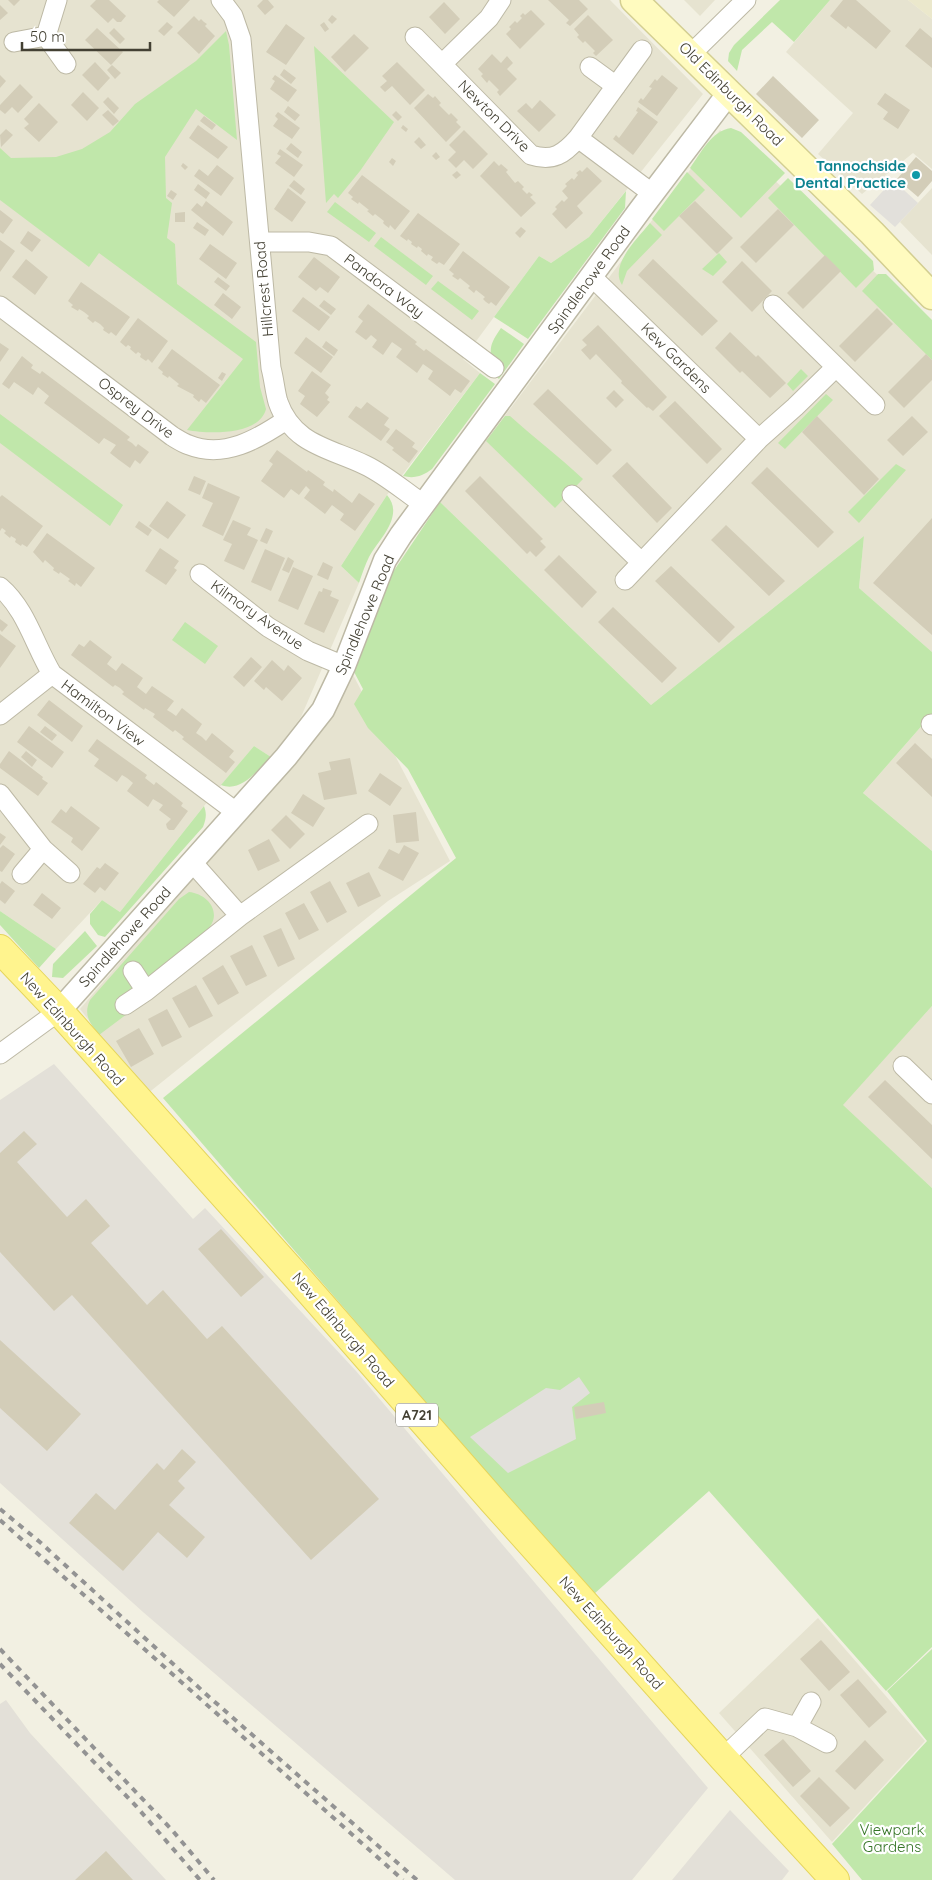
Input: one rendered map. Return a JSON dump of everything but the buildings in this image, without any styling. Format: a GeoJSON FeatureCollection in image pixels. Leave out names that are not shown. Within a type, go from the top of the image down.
{"type":"FeatureCollection","features":[{"type":"Feature","properties":{"kind":"main road","name":"Old Edinburgh Road"},"geometry":{"type":"LineString","coordinates":[[634,0],[872,233],[932,296]]}},
{"type":"Feature","properties":{"kind":"main road","name":"New Edinburgh Road"},"geometry":{"type":"LineString","coordinates":[[0,949],[59,1011],[722,1758],[835,1880]]}},
{"type":"Feature","properties":{"kind":"street"},"geometry":{"type":"LineString","coordinates":[[46,36],[57,0]]}},
{"type":"Feature","properties":{"kind":"street","name":"Hillcrest Road"},"geometry":{"type":"LineString","coordinates":[[221,0],[233,16],[241,39],[271,368],[278,402],[286,420],[298,433],[315,444],[366,465],[423,504]]}},
{"type":"Feature","properties":{"kind":"street"},"geometry":{"type":"LineString","coordinates":[[442,64],[489,18],[501,0]]}},
{"type":"Feature","properties":{"kind":"street"},"geometry":{"type":"LineString","coordinates":[[691,54],[746,0]]}},
{"type":"Feature","properties":{"kind":"street"},"geometry":{"type":"LineString","coordinates":[[14,42],[46,36]]}},
{"type":"Feature","properties":{"kind":"street"},"geometry":{"type":"LineString","coordinates":[[46,36],[66,64]]}},
{"type":"Feature","properties":{"kind":"street","name":"Newton Drive"},"geometry":{"type":"LineString","coordinates":[[415,37],[531,155],[543,158],[567,151],[642,50]]}},
{"type":"Feature","properties":{"kind":"street"},"geometry":{"type":"LineString","coordinates":[[590,67],[616,86]]}},
{"type":"Feature","properties":{"kind":"street","name":"Spindlehowe Road"},"geometry":{"type":"LineString","coordinates":[[0,1054],[59,1011],[286,757],[323,710],[344,666],[386,560],[423,504],[728,94]]}},
{"type":"Feature","properties":{"kind":"street"},"geometry":{"type":"LineString","coordinates":[[578,138],[653,194]]}},
{"type":"Feature","properties":{"kind":"street","name":"Pandora Way"},"geometry":{"type":"LineString","coordinates":[[260,242],[309,242],[331,246],[494,368]]}},
{"type":"Feature","properties":{"kind":"street","name":"Kew Gardens"},"geometry":{"type":"LineString","coordinates":[[592,277],[759,439]]}},
{"type":"Feature","properties":{"kind":"street","name":"Osprey Drive"},"geometry":{"type":"LineString","coordinates":[[0,306],[172,436],[189,446],[207,450],[224,450],[243,445],[267,433],[286,420]]}},
{"type":"Feature","properties":{"kind":"street"},"geometry":{"type":"LineString","coordinates":[[773,306],[876,405]]}},
{"type":"Feature","properties":{"kind":"street"},"geometry":{"type":"LineString","coordinates":[[625,580],[759,439],[836,367]]}},
{"type":"Feature","properties":{"kind":"street"},"geometry":{"type":"LineString","coordinates":[[572,495],[641,562]]}},
{"type":"Feature","properties":{"kind":"street","name":"Kilmory Avenue"},"geometry":{"type":"LineString","coordinates":[[200,574],[268,627],[308,651],[344,666]]}},
{"type":"Feature","properties":{"kind":"street","name":"Hamilton View"},"geometry":{"type":"LineString","coordinates":[[0,587],[21,614],[52,674],[236,812]]}},
{"type":"Feature","properties":{"kind":"street"},"geometry":{"type":"LineString","coordinates":[[0,715],[52,674]]}},
{"type":"Feature","properties":{"kind":"street"},"geometry":{"type":"LineString","coordinates":[[0,794],[42,849],[70,873]]}},
{"type":"Feature","properties":{"kind":"street"},"geometry":{"type":"LineString","coordinates":[[125,1006],[240,916],[368,824]]}},
{"type":"Feature","properties":{"kind":"street"},"geometry":{"type":"LineString","coordinates":[[22,874],[42,849]]}},
{"type":"Feature","properties":{"kind":"street"},"geometry":{"type":"LineString","coordinates":[[192,862],[240,916]]}},
{"type":"Feature","properties":{"kind":"street"},"geometry":{"type":"LineString","coordinates":[[133,971],[146,991]]}},
{"type":"Feature","properties":{"kind":"street"},"geometry":{"type":"LineString","coordinates":[[903,1066],[932,1094]]}},
{"type":"Feature","properties":{"kind":"street"},"geometry":{"type":"LineString","coordinates":[[797,1727],[811,1702]]}},
{"type":"Feature","properties":{"kind":"street"},"geometry":{"type":"LineString","coordinates":[[722,1758],[765,1718],[797,1727],[827,1743]]}},
{"type":"Feature","properties":{"kind":"shaded area"},"geometry":{"type":"Polygon","coordinates":[[[0,0],[610,0],[703,94],[589,237],[551,263],[539,256],[463,359],[480,373],[387,495],[341,566],[359,583],[301,717],[271,757],[254,746],[120,912],[102,900],[56,949],[0,911],[0,0]]]}},
{"type":"Feature","properties":{"kind":"shaded area"},"geometry":{"type":"Polygon","coordinates":[[[684,0],[715,0],[700,16],[684,0]]]}},
{"type":"Feature","properties":{"kind":"shaded area"},"geometry":{"type":"Polygon","coordinates":[[[830,0],[908,0],[932,19],[932,169],[913,153],[862,194],[818,154],[853,113],[786,52],[830,0]]]}},
{"type":"Feature","properties":{"kind":"shaded area"},"geometry":{"type":"Polygon","coordinates":[[[908,0],[932,0],[932,19],[908,0]]]}},
{"type":"Feature","properties":{"kind":"shaded area"},"geometry":{"type":"Polygon","coordinates":[[[720,130],[932,325],[932,652],[859,588],[864,536],[651,705],[440,502],[720,130]]]}},
{"type":"Feature","properties":{"kind":"shaded area"},"geometry":{"type":"Polygon","coordinates":[[[893,180],[918,203],[895,227],[870,205],[893,180]]]}},
{"type":"Feature","properties":{"kind":"shaded area"},"geometry":{"type":"Polygon","coordinates":[[[932,188],[932,255],[900,222],[932,188]]]}},
{"type":"Feature","properties":{"kind":"shaded area"},"geometry":{"type":"Polygon","coordinates":[[[350,669],[450,861],[388,901],[147,1094],[80,1009],[301,752],[350,669]]]}},
{"type":"Feature","properties":{"kind":"shaded area"},"geometry":{"type":"Polygon","coordinates":[[[932,714],[932,851],[863,793],[932,714]]]}},
{"type":"Feature","properties":{"kind":"shaded area"},"geometry":{"type":"Polygon","coordinates":[[[932,1006],[932,1188],[842,1105],[932,1006]]]}},
{"type":"Feature","properties":{"kind":"shaded area"},"geometry":{"type":"Polygon","coordinates":[[[54,1064],[193,1219],[205,1208],[356,1371],[708,1788],[632,1880],[455,1880],[143,1612],[0,1483],[0,1100],[54,1064]]]}},
{"type":"Feature","properties":{"kind":"shaded area"},"geometry":{"type":"Polygon","coordinates":[[[579,1377],[590,1393],[572,1407],[576,1439],[508,1473],[470,1437],[546,1388],[560,1390],[579,1377]]]}},
{"type":"Feature","properties":{"kind":"shaded area"},"geometry":{"type":"Polygon","coordinates":[[[818,1618],[925,1741],[832,1842],[719,1713],[818,1618]]]}},
{"type":"Feature","properties":{"kind":"shaded area"},"geometry":{"type":"Polygon","coordinates":[[[6,1700],[30,1733],[166,1880],[0,1880],[0,1704],[6,1700]]]}},
{"type":"Feature","properties":{"kind":"shaded area"},"geometry":{"type":"Polygon","coordinates":[[[730,1810],[789,1871],[782,1880],[672,1880],[730,1810]]]}},
{"type":"Feature","properties":{"kind":"green space"},"geometry":{"type":"Polygon","coordinates":[[[780,0],[830,0],[794,42],[772,22],[742,50],[737,71],[728,61],[729,53],[734,45],[780,0]]]}},
{"type":"Feature","properties":{"kind":"green space"},"geometry":{"type":"Polygon","coordinates":[[[226,31],[229,45],[237,140],[196,109],[165,157],[166,198],[172,203],[167,238],[175,244],[177,284],[256,342],[260,387],[266,409],[261,418],[244,429],[208,432],[187,430],[243,359],[99,253],[89,267],[0,200],[0,148],[11,158],[56,157],[82,149],[110,132],[135,104],[196,61],[226,31]]]}},
{"type":"Feature","properties":{"kind":"green space"},"geometry":{"type":"Polygon","coordinates":[[[314,46],[394,122],[360,171],[338,198],[334,194],[326,203],[314,46]]]}},
{"type":"Feature","properties":{"kind":"green space"},"geometry":{"type":"Polygon","coordinates":[[[731,128],[741,132],[785,173],[741,218],[690,168],[712,138],[718,133],[731,128]]]}},
{"type":"Feature","properties":{"kind":"green space"},"geometry":{"type":"Polygon","coordinates":[[[687,172],[705,190],[664,231],[652,219],[687,172]]]}},
{"type":"Feature","properties":{"kind":"green space"},"geometry":{"type":"Polygon","coordinates":[[[788,178],[873,261],[874,270],[856,288],[768,198],[788,178]]]}},
{"type":"Feature","properties":{"kind":"green space"},"geometry":{"type":"Polygon","coordinates":[[[626,191],[625,208],[528,339],[494,317],[539,256],[551,263],[589,237],[626,191]]]}},
{"type":"Feature","properties":{"kind":"green space"},"geometry":{"type":"Polygon","coordinates":[[[335,202],[376,233],[369,242],[327,212],[335,202]]]}},
{"type":"Feature","properties":{"kind":"green space"},"geometry":{"type":"Polygon","coordinates":[[[650,223],[662,235],[627,271],[622,285],[619,269],[622,261],[632,244],[650,223]]]}},
{"type":"Feature","properties":{"kind":"green space"},"geometry":{"type":"Polygon","coordinates":[[[381,237],[433,276],[426,285],[374,246],[381,237]]]}},
{"type":"Feature","properties":{"kind":"green space"},"geometry":{"type":"Polygon","coordinates":[[[719,253],[727,262],[713,276],[702,269],[719,253]]]}},
{"type":"Feature","properties":{"kind":"green space"},"geometry":{"type":"Polygon","coordinates":[[[878,274],[886,274],[932,320],[932,360],[862,291],[878,274]]]}},
{"type":"Feature","properties":{"kind":"green space"},"geometry":{"type":"Polygon","coordinates":[[[438,281],[479,311],[472,320],[431,289],[438,281]]]}},
{"type":"Feature","properties":{"kind":"green space"},"geometry":{"type":"Polygon","coordinates":[[[501,328],[524,344],[499,379],[494,375],[491,346],[501,328]]]}},
{"type":"Feature","properties":{"kind":"green space"},"geometry":{"type":"Polygon","coordinates":[[[801,369],[808,376],[793,391],[787,384],[801,369]]]}},
{"type":"Feature","properties":{"kind":"green space"},"geometry":{"type":"Polygon","coordinates":[[[480,373],[495,384],[432,469],[418,476],[403,476],[480,373]]]}},
{"type":"Feature","properties":{"kind":"green space"},"geometry":{"type":"Polygon","coordinates":[[[826,394],[833,400],[785,449],[778,443],[826,394]]]}},
{"type":"Feature","properties":{"kind":"green space"},"geometry":{"type":"Polygon","coordinates":[[[0,414],[123,505],[110,526],[0,443],[0,414]]]}},
{"type":"Feature","properties":{"kind":"green space"},"geometry":{"type":"Polygon","coordinates":[[[505,416],[510,416],[583,479],[555,508],[486,441],[505,416]]]}},
{"type":"Feature","properties":{"kind":"green space"},"geometry":{"type":"Polygon","coordinates":[[[896,464],[906,470],[859,523],[848,512],[896,464]]]}},
{"type":"Feature","properties":{"kind":"green space"},"geometry":{"type":"Polygon","coordinates":[[[387,495],[392,503],[392,519],[369,557],[359,583],[341,566],[387,495]]]}},
{"type":"Feature","properties":{"kind":"green space"},"geometry":{"type":"Polygon","coordinates":[[[440,502],[651,705],[864,536],[859,588],[932,652],[932,714],[863,793],[932,851],[932,1006],[843,1105],[932,1188],[932,1647],[886,1691],[709,1491],[594,1594],[487,1480],[381,1351],[163,1098],[456,858],[408,769],[368,728],[354,704],[363,689],[352,668],[391,575],[440,502]]]}},
{"type":"Feature","properties":{"kind":"green space"},"geometry":{"type":"Polygon","coordinates":[[[185,622],[218,646],[205,664],[172,640],[185,622]]]}},
{"type":"Feature","properties":{"kind":"green space"},"geometry":{"type":"Polygon","coordinates":[[[254,746],[271,757],[255,774],[242,783],[229,787],[221,785],[254,746]]]}},
{"type":"Feature","properties":{"kind":"green space"},"geometry":{"type":"Polygon","coordinates":[[[204,806],[206,816],[203,827],[105,937],[98,935],[90,924],[90,914],[102,900],[120,912],[204,806]]]}},
{"type":"Feature","properties":{"kind":"green space"},"geometry":{"type":"Polygon","coordinates":[[[189,892],[202,897],[212,906],[214,918],[207,930],[209,934],[152,976],[145,975],[118,1002],[127,1014],[99,1035],[88,1019],[87,1010],[90,1000],[179,899],[189,892]]]}},
{"type":"Feature","properties":{"kind":"green space"},"geometry":{"type":"Polygon","coordinates":[[[0,911],[56,949],[39,968],[0,925],[0,911]]]}},
{"type":"Feature","properties":{"kind":"green space"},"geometry":{"type":"Polygon","coordinates":[[[85,931],[97,946],[63,978],[52,977],[53,964],[85,931]]]}},
{"type":"Feature","properties":{"kind":"green space","name":"Viewpark Gardens"},"geometry":{"type":"Polygon","coordinates":[[[932,1649],[932,1880],[862,1880],[832,1844],[927,1741],[887,1691],[932,1649]]]}},
{"type":"Feature","properties":{"kind":"railway"},"geometry":{"type":"LineString","coordinates":[[0,1509],[41,1543],[207,1695],[417,1880]]}},
{"type":"Feature","properties":{"kind":"railway"},"geometry":{"type":"LineString","coordinates":[[0,1520],[403,1880]]}},
{"type":"Feature","properties":{"kind":"railway"},"geometry":{"type":"LineString","coordinates":[[0,1649],[172,1830],[214,1880]]}},
{"type":"Feature","properties":{"kind":"railway"},"geometry":{"type":"LineString","coordinates":[[0,1664],[136,1806],[200,1880]]}},
{"type":"Feature","properties":{"kind":"place","name":"Tannochside Dental Practice"},"geometry":{"type":"Point","coordinates":[916,175]}}]}
